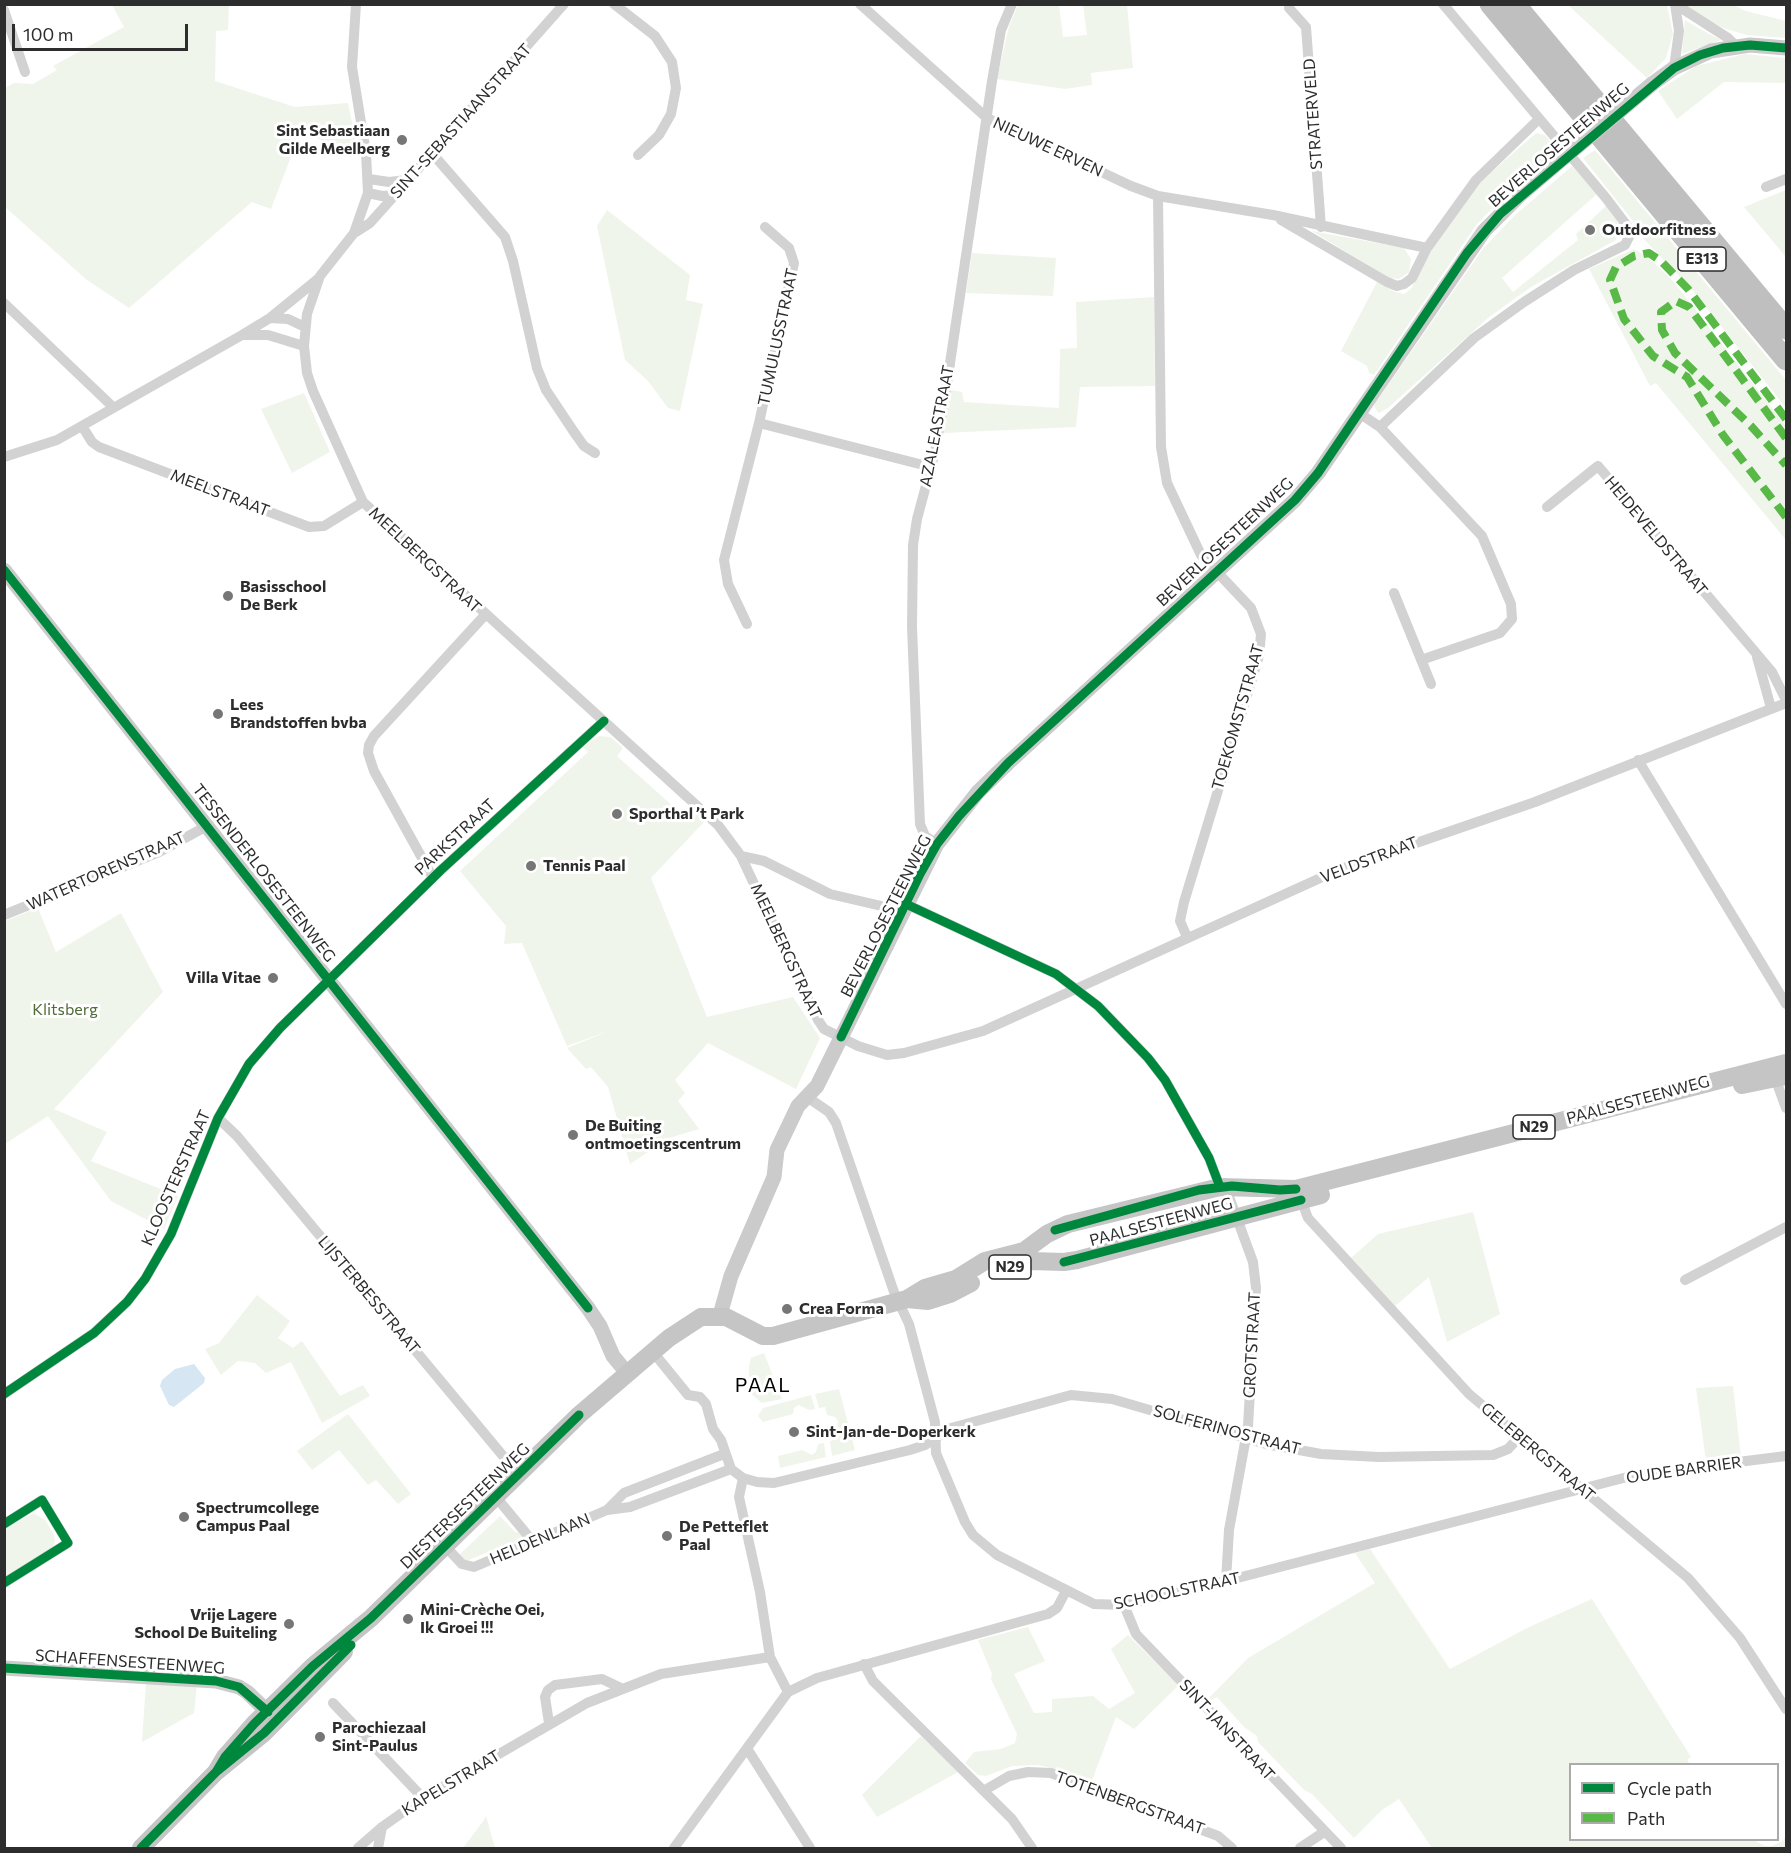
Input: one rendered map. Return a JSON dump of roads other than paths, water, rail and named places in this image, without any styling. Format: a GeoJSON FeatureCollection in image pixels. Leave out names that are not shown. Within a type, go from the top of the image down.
{"type":"FeatureCollection","features":[{"type":"Feature","properties":{"kind":"highway","name":"E313"},"geometry":{"type":"LineString","coordinates":[[1490,4],[1786,360]]}},
{"type":"Feature","properties":{"kind":"highway","name":"E313"},"geometry":{"type":"LineString","coordinates":[[1515,4],[1786,329]]}},
{"type":"Feature","properties":{"kind":"main road","name":"PAALSESTEENWEG"},"geometry":{"type":"LineString","coordinates":[[720,1315],[763,1336],[773,1336],[903,1301],[928,1301],[950,1294],[986,1274],[1031,1261],[1077,1260],[1239,1218],[1299,1194],[1739,1085],[1780,1071]]}},
{"type":"Feature","properties":{"kind":"main road","name":"PAALSESTEENWEG"},"geometry":{"type":"LineString","coordinates":[[903,1301],[925,1288],[956,1280],[985,1261],[1024,1251],[1047,1234],[1068,1224],[1220,1187],[1299,1194]]}},
{"type":"Feature","properties":{"kind":"main road","name":"DIESTERSESTEENWEG"},"geometry":{"type":"LineString","coordinates":[[141,1848],[216,1772],[225,1757],[272,1716],[318,1661],[371,1618],[518,1474],[627,1373],[701,1317],[720,1315]]}},
{"type":"Feature","properties":{"kind":"street","name":"MEELBERGSTRAAT"},"geometry":{"type":"LineString","coordinates":[[356,4],[352,67],[369,179],[368,193],[354,233],[320,276],[305,327],[304,346],[307,373],[313,391],[363,502],[718,825],[741,856],[818,1020],[824,1029],[841,1037]]}},
{"type":"Feature","properties":{"kind":"street","name":"SINT-SEBASTIAANSTRAAT"},"geometry":{"type":"LineString","coordinates":[[354,233],[370,223],[564,4]]}},
{"type":"Feature","properties":{"kind":"street"},"geometry":{"type":"LineString","coordinates":[[614,4],[655,36],[672,62],[676,88],[671,114],[659,135],[638,154]]}},
{"type":"Feature","properties":{"kind":"street","name":"NIEUWE ERVEN"},"geometry":{"type":"LineString","coordinates":[[860,4],[987,118],[1131,186],[1158,196],[1273,215],[1427,248]]}},
{"type":"Feature","properties":{"kind":"street","name":"AZALEASTRAAT"},"geometry":{"type":"LineString","coordinates":[[937,844],[925,836],[920,824],[911,567],[916,519],[931,467],[946,390],[1001,30],[1012,4]]}},
{"type":"Feature","properties":{"kind":"street"},"geometry":{"type":"LineString","coordinates":[[1380,427],[1474,338],[1574,270],[1625,245],[1629,237],[1628,227],[1617,213],[1443,4]]}},
{"type":"Feature","properties":{"kind":"street"},"geometry":{"type":"LineString","coordinates":[[1675,4],[1728,38],[1736,46]]}},
{"type":"Feature","properties":{"kind":"street"},"geometry":{"type":"LineString","coordinates":[[1674,68],[1678,31],[1675,4]]}},
{"type":"Feature","properties":{"kind":"street","name":"STRATERVELD"},"geometry":{"type":"LineString","coordinates":[[1289,8],[1306,27],[1321,227]]}},
{"type":"Feature","properties":{"kind":"street"},"geometry":{"type":"LineString","coordinates":[[4,10],[25,72]]}},
{"type":"Feature","properties":{"kind":"street","name":"BEVERLOSESTEENWEG"},"geometry":{"type":"LineString","coordinates":[[720,1315],[731,1276],[774,1177],[777,1150],[798,1106],[817,1086],[937,844],[978,792],[1295,500],[1318,473],[1479,238],[1507,207],[1674,68],[1700,55],[1736,46],[1786,48]]}},
{"type":"Feature","properties":{"kind":"street","name":"NIEUWE ERVEN"},"geometry":{"type":"LineString","coordinates":[[1273,215],[1396,286],[1412,278],[1427,248],[1476,180],[1539,120]]}},
{"type":"Feature","properties":{"kind":"street"},"geometry":{"type":"LineString","coordinates":[[431,152],[505,237],[513,261],[537,368],[546,390],[584,446],[595,453]]}},
{"type":"Feature","properties":{"kind":"street"},"geometry":{"type":"LineString","coordinates":[[369,179],[389,182],[407,180]]}},
{"type":"Feature","properties":{"kind":"street"},"geometry":{"type":"LineString","coordinates":[[1766,188],[1786,179]]}},
{"type":"Feature","properties":{"kind":"street"},"geometry":{"type":"LineString","coordinates":[[368,193],[382,196],[395,195]]}},
{"type":"Feature","properties":{"kind":"street","name":"TOEKOMSTSTRAAT"},"geometry":{"type":"LineString","coordinates":[[1158,196],[1163,466],[1182,519],[1201,555],[1251,608],[1258,621],[1261,645],[1184,902],[1180,921],[1187,937]]}},
{"type":"Feature","properties":{"kind":"street","name":"TUMULUSSTRAAT"},"geometry":{"type":"LineString","coordinates":[[747,624],[728,584],[724,560],[759,423],[794,263],[789,248],[765,227]]}},
{"type":"Feature","properties":{"kind":"street"},"geometry":{"type":"LineString","coordinates":[[4,457],[57,440],[242,335],[270,318],[320,276]]}},
{"type":"Feature","properties":{"kind":"street"},"geometry":{"type":"LineString","coordinates":[[4,303],[113,407]]}},
{"type":"Feature","properties":{"kind":"street"},"geometry":{"type":"LineString","coordinates":[[270,318],[288,319],[305,327]]}},
{"type":"Feature","properties":{"kind":"street"},"geometry":{"type":"LineString","coordinates":[[242,335],[268,336],[304,346]]}},
{"type":"Feature","properties":{"kind":"street"},"geometry":{"type":"LineString","coordinates":[[1359,413],[1380,427],[1482,536],[1513,612],[1510,625],[1500,633],[1421,660]]}},
{"type":"Feature","properties":{"kind":"street","name":"TUMULUSSTRAAT"},"geometry":{"type":"LineString","coordinates":[[759,423],[931,467]]}},
{"type":"Feature","properties":{"kind":"street","name":"MEELSTRAAT"},"geometry":{"type":"LineString","coordinates":[[82,426],[92,442],[99,447],[309,527],[324,526],[363,502]]}},
{"type":"Feature","properties":{"kind":"street","name":"HEIDEVELDSTRAAT"},"geometry":{"type":"LineString","coordinates":[[1547,507],[1598,466],[1757,656]]}},
{"type":"Feature","properties":{"kind":"street","name":"TESSENDERLOSESTEENWEG"},"geometry":{"type":"LineString","coordinates":[[4,570],[588,1308],[600,1326],[613,1356],[627,1373]]}},
{"type":"Feature","properties":{"kind":"street"},"geometry":{"type":"LineString","coordinates":[[1394,593],[1431,684]]}},
{"type":"Feature","properties":{"kind":"street","name":"PARKSTRAAT"},"geometry":{"type":"LineString","coordinates":[[433,878],[374,771],[368,753],[369,745],[374,736],[485,615]]}},
{"type":"Feature","properties":{"kind":"street"},"geometry":{"type":"LineString","coordinates":[[1757,656],[1772,672],[1786,701],[1638,760],[1786,1004]]}},
{"type":"Feature","properties":{"kind":"street"},"geometry":{"type":"LineString","coordinates":[[1757,656],[1771,708]]}},
{"type":"Feature","properties":{"kind":"street","name":"PARKSTRAAT"},"geometry":{"type":"LineString","coordinates":[[329,979],[433,878],[604,721]]}},
{"type":"Feature","properties":{"kind":"street","name":"VELDSTRAAT"},"geometry":{"type":"LineString","coordinates":[[841,1037],[871,1052],[887,1055],[904,1053],[983,1031],[1338,870],[1535,802],[1638,760]]}},
{"type":"Feature","properties":{"kind":"street","name":"WATERTORENSTRAAT"},"geometry":{"type":"LineString","coordinates":[[4,915],[159,852],[207,826]]}},
{"type":"Feature","properties":{"kind":"street","name":"MEELBERGSTRAAT"},"geometry":{"type":"LineString","coordinates":[[741,856],[764,861],[830,894],[905,908],[1056,974],[1077,988]]}},
{"type":"Feature","properties":{"kind":"street","name":"KLOOSTERSTRAAT"},"geometry":{"type":"LineString","coordinates":[[4,1394],[75,1349],[127,1302],[145,1279],[171,1234],[218,1118],[249,1064],[280,1028],[329,979]]}},
{"type":"Feature","properties":{"kind":"street","name":"GROTSTRAAT"},"geometry":{"type":"LineString","coordinates":[[1077,988],[1122,1029],[1165,1080],[1209,1158],[1220,1187],[1228,1194],[1239,1218],[1253,1262],[1256,1288],[1245,1438],[1228,1538],[1226,1581]]}},
{"type":"Feature","properties":{"kind":"street"},"geometry":{"type":"LineString","coordinates":[[1780,1071],[1786,1108]]}},
{"type":"Feature","properties":{"kind":"street"},"geometry":{"type":"LineString","coordinates":[[674,1848],[728,1772],[748,1750],[762,1724],[788,1692],[817,1678],[1048,1614],[1057,1608],[1066,1591],[997,1555],[973,1535],[964,1522],[936,1453],[936,1436],[903,1301],[834,1119],[807,1097]]}},
{"type":"Feature","properties":{"kind":"street","name":"LIJSTERBESSTRAAT"},"geometry":{"type":"LineString","coordinates":[[218,1118],[237,1136],[518,1474]]}},
{"type":"Feature","properties":{"kind":"street","name":"GELEBERGSTRAAT"},"geometry":{"type":"LineString","coordinates":[[1299,1194],[1308,1218],[1461,1386],[1688,1578],[1740,1638],[1786,1709]]}},
{"type":"Feature","properties":{"kind":"street"},"geometry":{"type":"LineString","coordinates":[[1685,1280],[1786,1227]]}},
{"type":"Feature","properties":{"kind":"street"},"geometry":{"type":"LineString","coordinates":[[653,1352],[688,1395],[700,1397],[706,1404],[713,1429],[721,1440],[727,1461],[743,1478],[739,1497],[760,1592],[770,1657],[788,1692]]}},
{"type":"Feature","properties":{"kind":"street","name":"SOLFERINOSTRAAT"},"geometry":{"type":"LineString","coordinates":[[743,1478],[774,1483],[910,1450],[925,1445],[951,1428],[1052,1398],[1084,1395],[1112,1399],[1245,1438],[1321,1454],[1379,1457],[1493,1455],[1508,1449],[1519,1437]]}},
{"type":"Feature","properties":{"kind":"street","name":"OUDE BARRIER"},"geometry":{"type":"LineString","coordinates":[[1583,1490],[1635,1475],[1786,1456]]}},
{"type":"Feature","properties":{"kind":"street","name":"HELDENLAAN"},"geometry":{"type":"LineString","coordinates":[[607,1510],[624,1493],[727,1461]]}},
{"type":"Feature","properties":{"kind":"street","name":"HELDENLAAN"},"geometry":{"type":"LineString","coordinates":[[445,1546],[462,1564],[471,1567],[607,1510],[630,1508],[727,1461]]}},
{"type":"Feature","properties":{"kind":"street","name":"SCHOOLSTRAAT"},"geometry":{"type":"LineString","coordinates":[[1066,1591],[1094,1604],[1124,1605],[1583,1490]]}},
{"type":"Feature","properties":{"kind":"street"},"geometry":{"type":"LineString","coordinates":[[496,1497],[534,1542]]}},
{"type":"Feature","properties":{"kind":"street"},"geometry":{"type":"LineString","coordinates":[[4,1524],[42,1500],[68,1543],[4,1583]]}},
{"type":"Feature","properties":{"kind":"street","name":"SINT-JANSTRAAT"},"geometry":{"type":"LineString","coordinates":[[1124,1605],[1136,1634],[1341,1848]]}},
{"type":"Feature","properties":{"kind":"street","name":"KAPELSTRAAT"},"geometry":{"type":"LineString","coordinates":[[358,1848],[382,1827],[423,1798],[549,1724],[621,1688],[687,1668],[770,1657]]}},
{"type":"Feature","properties":{"kind":"street"},"geometry":{"type":"LineString","coordinates":[[864,1664],[873,1681],[985,1790],[1012,1820],[1032,1848]]}},
{"type":"Feature","properties":{"kind":"street","name":"SCHAFFENSESTEENWEG"},"geometry":{"type":"LineString","coordinates":[[4,1668],[216,1681],[239,1687],[272,1716]]}},
{"type":"Feature","properties":{"kind":"street"},"geometry":{"type":"LineString","coordinates":[[549,1724],[545,1697],[548,1690],[555,1686],[602,1679],[621,1688]]}},
{"type":"Feature","properties":{"kind":"street"},"geometry":{"type":"LineString","coordinates":[[333,1703],[423,1798]]}},
{"type":"Feature","properties":{"kind":"street"},"geometry":{"type":"LineString","coordinates":[[748,1750],[810,1848]]}},
{"type":"Feature","properties":{"kind":"street","name":"TOTENBERGSTRAAT"},"geometry":{"type":"LineString","coordinates":[[985,1790],[1009,1776],[1028,1772],[1052,1773],[1218,1836],[1232,1848]]}},
{"type":"Feature","properties":{"kind":"street"},"geometry":{"type":"LineString","coordinates":[[378,1848],[382,1827]]}},
{"type":"Feature","properties":{"kind":"street"},"geometry":{"type":"LineString","coordinates":[[1300,1848],[1324,1832]]}},
{"type":"Feature","properties":{"kind":"water"},"geometry":{"type":"Polygon","coordinates":[[[194,1364],[205,1378],[204,1383],[174,1407],[169,1405],[160,1386],[162,1380],[175,1369],[194,1364]]]}},
{"type":"Feature","properties":{"kind":"place","name":"Sint Sebastiaan Gilde Meelberg"},"geometry":{"type":"Point","coordinates":[402,140]}},
{"type":"Feature","properties":{"kind":"place","name":"Outdoorfitness"},"geometry":{"type":"Point","coordinates":[1590,230]}},
{"type":"Feature","properties":{"kind":"place","name":"Basisschool De Berk"},"geometry":{"type":"Point","coordinates":[228,596]}},
{"type":"Feature","properties":{"kind":"place","name":"Lees Brandstoffen bvba"},"geometry":{"type":"Point","coordinates":[218,714]}},
{"type":"Feature","properties":{"kind":"place","name":"Sporthal ’t Park"},"geometry":{"type":"Point","coordinates":[617,814]}},
{"type":"Feature","properties":{"kind":"place","name":"Tennis Paal"},"geometry":{"type":"Point","coordinates":[531,866]}},
{"type":"Feature","properties":{"kind":"place","name":"Villa Vitae"},"geometry":{"type":"Point","coordinates":[273,978]}},
{"type":"Feature","properties":{"kind":"place","name":"De Buiting ontmoetingscentrum"},"geometry":{"type":"Point","coordinates":[573,1135]}},
{"type":"Feature","properties":{"kind":"place","name":"Crea Forma"},"geometry":{"type":"Point","coordinates":[787,1309]}},
{"type":"Feature","properties":{"kind":"place","name":"Sint-Jan-de-Doperkerk"},"geometry":{"type":"Point","coordinates":[794,1432]}},
{"type":"Feature","properties":{"kind":"place","name":"Spectrumcollege Campus Paal"},"geometry":{"type":"Point","coordinates":[184,1517]}},
{"type":"Feature","properties":{"kind":"place","name":"De Petteflet Paal"},"geometry":{"type":"Point","coordinates":[667,1536]}},
{"type":"Feature","properties":{"kind":"place","name":"Mini-Crèche Oei, Ik Groei !!!"},"geometry":{"type":"Point","coordinates":[408,1619]}},
{"type":"Feature","properties":{"kind":"place","name":"Vrije Lagere School De Buiteling"},"geometry":{"type":"Point","coordinates":[289,1624]}},
{"type":"Feature","properties":{"kind":"place","name":"Parochiezaal Sint-Paulus"},"geometry":{"type":"Point","coordinates":[320,1737]}},
{"type":"Feature","properties":{"kind":"district","name":"PAAL"},"geometry":{"type":"Point","coordinates":[763,1385]}},
{"type":"Feature","properties":{"kind":"park label","name":"Klitsberg"},"geometry":{"type":"Point","coordinates":[65,1010]}}]}
